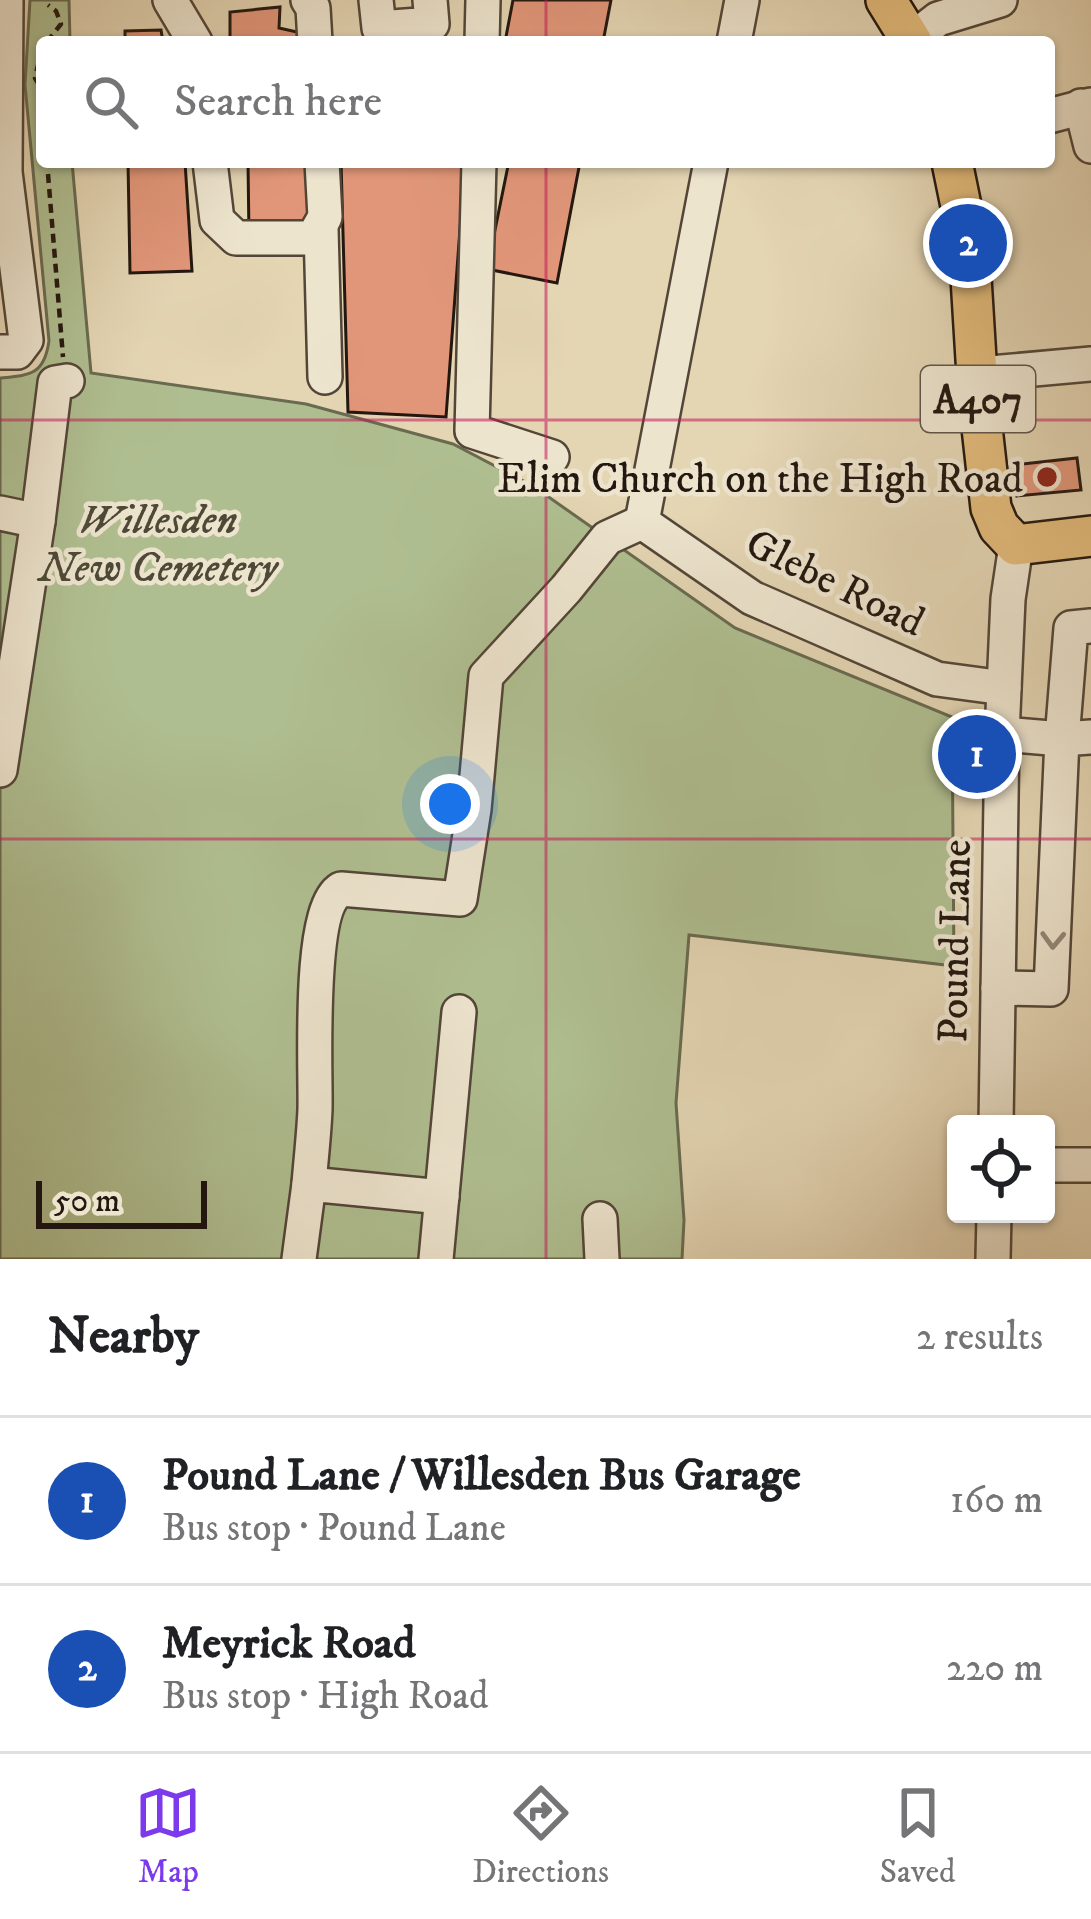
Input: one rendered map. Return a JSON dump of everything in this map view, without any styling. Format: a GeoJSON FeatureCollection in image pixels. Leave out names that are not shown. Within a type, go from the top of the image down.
{"type":"FeatureCollection","features":[{"type":"Feature","properties":{"kind":"main road"},"geometry":{"type":"LineString","coordinates":[[886,0],[909,36]]}},
{"type":"Feature","properties":{"kind":"main road","name":"A407"},"geometry":{"type":"LineString","coordinates":[[953,168],[969,245],[977,392],[991,508],[1016,544]]}},
{"type":"Feature","properties":{"kind":"main road"},"geometry":{"type":"LineString","coordinates":[[1016,544],[1091,536]]}},
{"type":"Feature","properties":{"kind":"street"},"geometry":{"type":"LineString","coordinates":[[0,352],[17,352],[26,340],[3,172],[6,0]]}},
{"type":"Feature","properties":{"kind":"street"},"geometry":{"type":"LineString","coordinates":[[170,0],[191,36]]}},
{"type":"Feature","properties":{"kind":"street"},"geometry":{"type":"LineString","coordinates":[[308,0],[315,36]]}},
{"type":"Feature","properties":{"kind":"street"},"geometry":{"type":"LineString","coordinates":[[376,0],[379,28],[432,24],[430,0]]}},
{"type":"Feature","properties":{"kind":"street"},"geometry":{"type":"LineString","coordinates":[[482,36],[483,0]]}},
{"type":"Feature","properties":{"kind":"street"},"geometry":{"type":"LineString","coordinates":[[735,36],[742,0]]}},
{"type":"Feature","properties":{"kind":"street"},"geometry":{"type":"LineString","coordinates":[[918,36],[938,19],[1000,0]]}},
{"type":"Feature","properties":{"kind":"street"},"geometry":{"type":"LineString","coordinates":[[1074,109],[1091,146]]}},
{"type":"Feature","properties":{"kind":"street"},"geometry":{"type":"LineString","coordinates":[[211,168],[217,220],[236,238],[313,238],[326,217],[322,168]]}},
{"type":"Feature","properties":{"kind":"street"},"geometry":{"type":"LineString","coordinates":[[479,168],[472,431],[552,457]]}},
{"type":"Feature","properties":{"kind":"street"},"geometry":{"type":"LineString","coordinates":[[299,1259],[315,1108],[313,1022],[318,965],[331,898],[341,889],[460,899],[486,676],[607,538],[642,522],[710,168]]}},
{"type":"Feature","properties":{"kind":"street"},"geometry":{"type":"LineString","coordinates":[[321,229],[325,377]]}},
{"type":"Feature","properties":{"kind":"street"},"geometry":{"type":"LineString","coordinates":[[979,374],[1091,364]]}},
{"type":"Feature","properties":{"kind":"street"},"geometry":{"type":"LineString","coordinates":[[0,770],[55,382],[66,381]]}},
{"type":"Feature","properties":{"kind":"street"},"geometry":{"type":"LineString","coordinates":[[0,513],[38,521]]}},
{"type":"Feature","properties":{"kind":"street","name":"Glebe Road"},"geometry":{"type":"LineString","coordinates":[[642,522],[752,598],[937,679],[1004,688]]}},
{"type":"Feature","properties":{"kind":"street","name":"Pound Lane"},"geometry":{"type":"LineString","coordinates":[[995,1115],[1002,734],[1008,599],[1016,544]]}},
{"type":"Feature","properties":{"kind":"street"},"geometry":{"type":"LineString","coordinates":[[998,988],[1051,988],[1076,738],[1071,628],[1091,626]]}},
{"type":"Feature","properties":{"kind":"street"},"geometry":{"type":"LineString","coordinates":[[1002,734],[1076,738]]}},
{"type":"Feature","properties":{"kind":"street"},"geometry":{"type":"LineString","coordinates":[[436,1259],[459,1012]]}},
{"type":"Feature","properties":{"kind":"street"},"geometry":{"type":"LineString","coordinates":[[1055,1165],[1091,1165]]}},
{"type":"Feature","properties":{"kind":"street"},"geometry":{"type":"LineString","coordinates":[[309,1184],[442,1197]]}},
{"type":"Feature","properties":{"kind":"street"},"geometry":{"type":"LineString","coordinates":[[600,1219],[602,1259]]}},
{"type":"Feature","properties":{"kind":"street"},"geometry":{"type":"LineString","coordinates":[[994,1223],[994,1259]]}},
{"type":"Feature","properties":{"kind":"path"},"geometry":{"type":"LineString","coordinates":[[48,5],[61,24],[52,36]]}},
{"type":"Feature","properties":{"kind":"path"},"geometry":{"type":"LineString","coordinates":[[48,174],[66,381]]}},
{"type":"Feature","properties":{"kind":"green space","name":"Willesden New Cemetery"},"geometry":{"type":"Polygon","coordinates":[[[30,0],[69,0],[70,36],[36,36],[36,168],[73,168],[91,373],[306,404],[453,444],[533,486],[735,628],[952,717],[954,966],[689,935],[676,1103],[682,1259],[0,1259],[0,378],[34,371],[44,361],[49,341],[25,85],[30,0]]]}},
{"type":"Feature","properties":{"kind":"building"},"geometry":{"type":"Polygon","coordinates":[[[513,0],[611,0],[604,36],[506,36],[513,0]]]}},
{"type":"Feature","properties":{"kind":"building"},"geometry":{"type":"Polygon","coordinates":[[[280,7],[279,28],[297,36],[230,36],[230,12],[280,7]]]}},
{"type":"Feature","properties":{"kind":"building"},"geometry":{"type":"Polygon","coordinates":[[[161,30],[162,36],[125,36],[125,31],[161,30]]]}},
{"type":"Feature","properties":{"kind":"building"},"geometry":{"type":"Polygon","coordinates":[[[128,168],[185,168],[192,271],[130,273],[128,168]]]}},
{"type":"Feature","properties":{"kind":"building"},"geometry":{"type":"Polygon","coordinates":[[[248,168],[307,168],[312,233],[249,236],[248,168]]]}},
{"type":"Feature","properties":{"kind":"building"},"geometry":{"type":"Polygon","coordinates":[[[341,168],[465,168],[446,417],[348,412],[341,168]]]}},
{"type":"Feature","properties":{"kind":"building"},"geometry":{"type":"Polygon","coordinates":[[[508,168],[579,168],[557,283],[487,269],[508,168]]]}},
{"type":"Feature","properties":{"kind":"building","name":"Elim Church on the High Road"},"geometry":{"type":"Polygon","coordinates":[[[1077,458],[1081,490],[1017,496],[1013,465],[1077,458]]]}},
{"type":"Feature","properties":{"kind":"place","name":"Meyrick Road"},"geometry":{"type":"Point","coordinates":[968,243]}},
{"type":"Feature","properties":{"kind":"place","name":"Elim Church on the High Road"},"geometry":{"type":"Point","coordinates":[1047,477]}},
{"type":"Feature","properties":{"kind":"place","name":"Pound Lane / Willesden Bus Garage"},"geometry":{"type":"Point","coordinates":[977,754]}}]}
